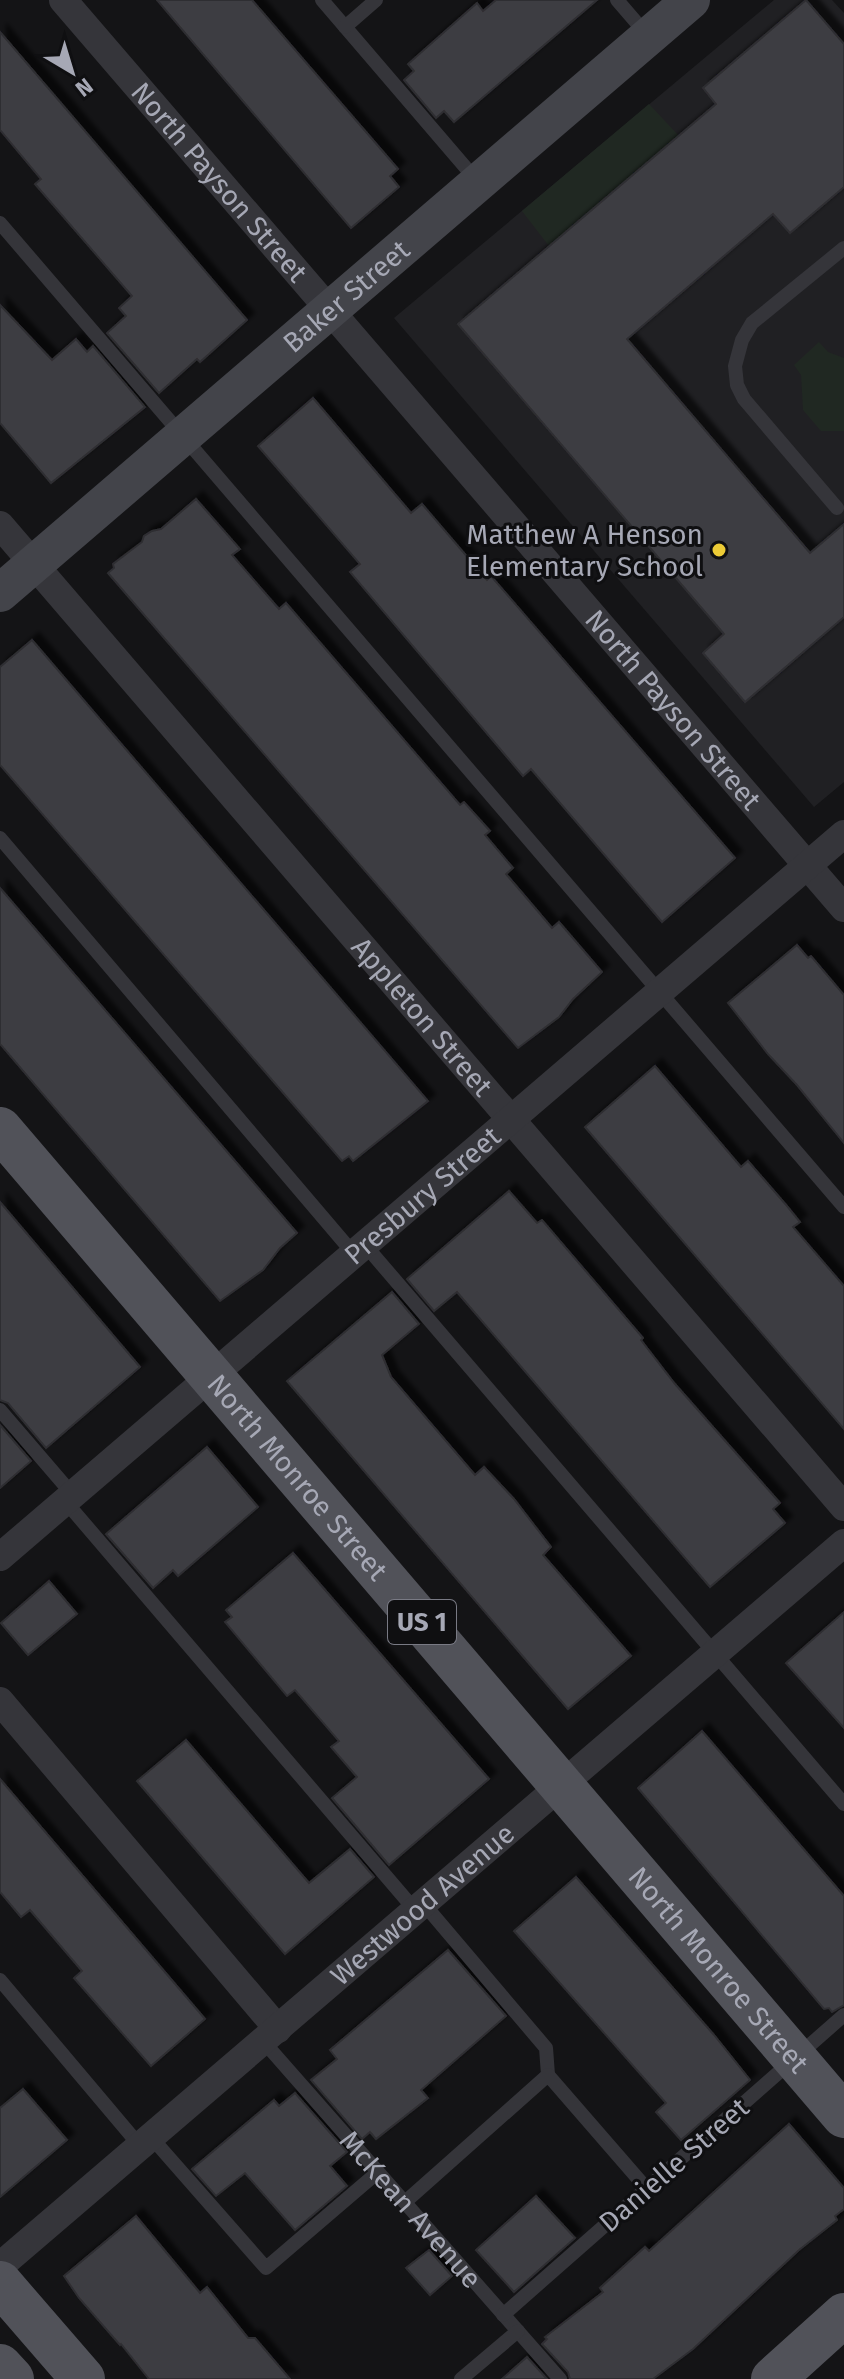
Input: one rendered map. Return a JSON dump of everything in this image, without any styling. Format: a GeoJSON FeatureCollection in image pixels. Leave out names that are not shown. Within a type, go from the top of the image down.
{"type":"FeatureCollection","features":[{"type":"Feature","properties":{"kind":"main road","name":"North Monroe Street"},"geometry":{"type":"LineString","coordinates":[[0,1129],[844,2116]]}},
{"type":"Feature","properties":{"kind":"main road"},"geometry":{"type":"LineString","coordinates":[[0,2283],[83,2379]]}},
{"type":"Feature","properties":{"kind":"main road"},"geometry":{"type":"LineString","coordinates":[[773,2379],[844,2315]]}},
{"type":"Feature","properties":{"kind":"main road"},"geometry":{"type":"LineString","coordinates":[[0,2366],[12,2379]]}},
{"type":"Feature","properties":{"kind":"street","name":"North Payson Street"},"geometry":{"type":"LineString","coordinates":[[63,0],[844,908]]}},
{"type":"Feature","properties":{"kind":"street","name":"Baker Street"},"geometry":{"type":"LineString","coordinates":[[0,593],[691,0]]}},
{"type":"Feature","properties":{"kind":"street","name":"Appleton Street"},"geometry":{"type":"LineString","coordinates":[[0,525],[844,1507]]}},
{"type":"Feature","properties":{"kind":"street","name":"Presbury Street"},"geometry":{"type":"LineString","coordinates":[[0,1557],[844,834]]}},
{"type":"Feature","properties":{"kind":"street","name":"Westwood Avenue"},"geometry":{"type":"LineString","coordinates":[[0,2266],[844,1543]]}},
{"type":"Feature","properties":{"kind":"street","name":"McKean Avenue"},"geometry":{"type":"LineString","coordinates":[[0,1701],[270,2035]]}},
{"type":"Feature","properties":{"kind":"lane"},"geometry":{"type":"LineString","coordinates":[[322,0],[478,183]]}},
{"type":"Feature","properties":{"kind":"lane"},"geometry":{"type":"LineString","coordinates":[[345,27],[376,0]]}},
{"type":"Feature","properties":{"kind":"lane"},"geometry":{"type":"LineString","coordinates":[[617,0],[648,37]]}},
{"type":"Feature","properties":{"kind":"lane"},"geometry":{"type":"LineString","coordinates":[[0,223],[844,1207]]}},
{"type":"Feature","properties":{"kind":"lane"},"geometry":{"type":"LineString","coordinates":[[837,508],[744,399],[737,385],[735,366],[742,340],[752,323],[844,248]]}},
{"type":"Feature","properties":{"kind":"lane"},"geometry":{"type":"LineString","coordinates":[[0,838],[844,1804]]}},
{"type":"Feature","properties":{"kind":"lane"},"geometry":{"type":"LineString","coordinates":[[0,1410],[69,1498],[419,1907],[546,2048],[548,2075],[647,2189]]}},
{"type":"Feature","properties":{"kind":"lane"},"geometry":{"type":"LineString","coordinates":[[0,1980],[146,2142],[266,2268],[378,2172]]}},
{"type":"Feature","properties":{"kind":"lane","name":"Danielle Street"},"geometry":{"type":"LineString","coordinates":[[503,2315],[844,2015]]}},
{"type":"Feature","properties":{"kind":"lane","name":"McKean Avenue"},"geometry":{"type":"LineString","coordinates":[[270,2035],[378,2172],[560,2379]]}},
{"type":"Feature","properties":{"kind":"lane"},"geometry":{"type":"LineString","coordinates":[[405,2202],[548,2075]]}},
{"type":"Feature","properties":{"kind":"lane"},"geometry":{"type":"LineString","coordinates":[[461,2379],[518,2331]]}},
{"type":"Feature","properties":{"kind":"shaded area","name":"Matthew A Henson Elementary School"},"geometry":{"type":"Polygon","coordinates":[[[774,0],[832,0],[844,13],[844,782],[814,807],[394,318],[774,0]]]}},
{"type":"Feature","properties":{"kind":"shaded area"},"geometry":{"type":"Polygon","coordinates":[[[649,104],[679,136],[549,246],[522,211],[649,104]]]}},
{"type":"Feature","properties":{"kind":"shaded area"},"geometry":{"type":"Polygon","coordinates":[[[819,342],[828,352],[844,358],[844,431],[821,431],[803,410],[801,375],[794,365],[819,342]]]}},
{"type":"Feature","properties":{"kind":"building"},"geometry":{"type":"Polygon","coordinates":[[[157,0],[252,0],[398,169],[390,176],[399,187],[351,228],[157,0]]]}},
{"type":"Feature","properties":{"kind":"building"},"geometry":{"type":"Polygon","coordinates":[[[496,0],[597,0],[454,122],[444,111],[436,118],[404,80],[414,71],[408,64],[477,3],[483,11],[496,0]]]}},
{"type":"Feature","properties":{"kind":"building"},"geometry":{"type":"Polygon","coordinates":[[[806,0],[844,44],[844,187],[790,233],[773,214],[627,339],[810,553],[844,524],[844,617],[745,702],[703,653],[724,634],[458,324],[716,104],[703,88],[806,0]]]}},
{"type":"Feature","properties":{"kind":"building"},"geometry":{"type":"Polygon","coordinates":[[[0,32],[247,320],[159,393],[107,333],[126,316],[119,308],[132,296],[35,184],[41,179],[0,130],[0,32]]]}},
{"type":"Feature","properties":{"kind":"building"},"geometry":{"type":"Polygon","coordinates":[[[0,305],[52,360],[76,339],[87,352],[93,346],[145,407],[51,483],[0,423],[0,305]]]}},
{"type":"Feature","properties":{"kind":"building"},"geometry":{"type":"Polygon","coordinates":[[[313,398],[411,513],[422,504],[487,580],[491,576],[735,858],[662,922],[531,769],[523,776],[350,572],[360,564],[258,446],[313,398]]]}},
{"type":"Feature","properties":{"kind":"building"},"geometry":{"type":"Polygon","coordinates":[[[196,499],[240,549],[232,555],[279,609],[286,603],[460,805],[464,802],[490,831],[485,835],[513,868],[506,874],[552,928],[559,922],[602,972],[559,1017],[518,1048],[108,573],[114,568],[113,564],[142,542],[144,536],[161,529],[196,499]]]}},
{"type":"Feature","properties":{"kind":"building"},"geometry":{"type":"Polygon","coordinates":[[[32,640],[428,1101],[353,1161],[349,1156],[342,1161],[0,765],[0,667],[32,640]]]}},
{"type":"Feature","properties":{"kind":"building"},"geometry":{"type":"Polygon","coordinates":[[[0,888],[297,1233],[263,1270],[220,1301],[0,1044],[0,888]]]}},
{"type":"Feature","properties":{"kind":"building"},"geometry":{"type":"Polygon","coordinates":[[[797,945],[808,958],[811,956],[844,995],[844,1143],[728,1003],[797,945]]]}},
{"type":"Feature","properties":{"kind":"building"},"geometry":{"type":"Polygon","coordinates":[[[655,1066],[741,1167],[748,1161],[787,1206],[800,1222],[793,1227],[844,1286],[844,1429],[585,1127],[655,1066]]]}},
{"type":"Feature","properties":{"kind":"building"},"geometry":{"type":"Polygon","coordinates":[[[509,1191],[537,1223],[542,1220],[643,1338],[641,1340],[675,1384],[780,1503],[773,1509],[785,1523],[710,1587],[457,1292],[434,1311],[407,1279],[509,1191]]]}},
{"type":"Feature","properties":{"kind":"building"},"geometry":{"type":"Polygon","coordinates":[[[0,1202],[140,1367],[46,1448],[8,1403],[0,1400],[0,1202]]]}},
{"type":"Feature","properties":{"kind":"building"},"geometry":{"type":"Polygon","coordinates":[[[392,1292],[419,1324],[382,1355],[391,1377],[475,1475],[484,1467],[514,1499],[551,1547],[543,1555],[631,1656],[568,1709],[287,1381],[392,1292]]]}},
{"type":"Feature","properties":{"kind":"building"},"geometry":{"type":"Polygon","coordinates":[[[0,1425],[31,1461],[0,1488],[0,1425]]]}},
{"type":"Feature","properties":{"kind":"building"},"geometry":{"type":"Polygon","coordinates":[[[207,1447],[258,1507],[178,1576],[173,1570],[153,1588],[106,1534],[207,1447]]]}},
{"type":"Feature","properties":{"kind":"building"},"geometry":{"type":"Polygon","coordinates":[[[293,1553],[489,1779],[389,1865],[332,1798],[357,1777],[331,1747],[339,1741],[295,1690],[287,1696],[225,1622],[232,1617],[226,1610],[293,1553]]]}},
{"type":"Feature","properties":{"kind":"building"},"geometry":{"type":"Polygon","coordinates":[[[49,1581],[77,1614],[28,1655],[1,1623],[49,1581]]]}},
{"type":"Feature","properties":{"kind":"building"},"geometry":{"type":"Polygon","coordinates":[[[844,1612],[844,1728],[786,1663],[844,1612]]]}},
{"type":"Feature","properties":{"kind":"building"},"geometry":{"type":"Polygon","coordinates":[[[702,1731],[844,1896],[844,2005],[832,2012],[829,2008],[824,2009],[638,1788],[702,1731]]]}},
{"type":"Feature","properties":{"kind":"building"},"geometry":{"type":"Polygon","coordinates":[[[186,1740],[309,1883],[350,1849],[374,1877],[285,1954],[137,1781],[186,1740]]]}},
{"type":"Feature","properties":{"kind":"building"},"geometry":{"type":"Polygon","coordinates":[[[0,1779],[205,2019],[151,2066],[74,1978],[82,1971],[30,1910],[21,1917],[0,1892],[0,1779]]]}},
{"type":"Feature","properties":{"kind":"building"},"geometry":{"type":"Polygon","coordinates":[[[576,1877],[750,2080],[681,2140],[656,2112],[666,2103],[514,1931],[576,1877]]]}},
{"type":"Feature","properties":{"kind":"building"},"geometry":{"type":"Polygon","coordinates":[[[448,1950],[506,2016],[421,2090],[428,2098],[376,2139],[370,2132],[362,2139],[311,2080],[337,2059],[330,2050],[448,1950]]]}},
{"type":"Feature","properties":{"kind":"building"},"geometry":{"type":"Polygon","coordinates":[[[23,2089],[67,2140],[0,2197],[0,2108],[23,2089]]]}},
{"type":"Feature","properties":{"kind":"building"},"geometry":{"type":"Polygon","coordinates":[[[295,2093],[347,2152],[330,2166],[347,2186],[295,2230],[245,2173],[216,2196],[192,2169],[274,2100],[279,2106],[295,2093]]]}},
{"type":"Feature","properties":{"kind":"building"},"geometry":{"type":"Polygon","coordinates":[[[789,2124],[844,2188],[844,2209],[835,2216],[837,2220],[799,2250],[693,2349],[653,2379],[570,2379],[568,2372],[542,2344],[547,2339],[545,2337],[603,2292],[600,2288],[645,2247],[649,2251],[789,2124]]]}},
{"type":"Feature","properties":{"kind":"building"},"geometry":{"type":"Polygon","coordinates":[[[536,2196],[575,2238],[514,2292],[476,2250],[536,2196]]]}},
{"type":"Feature","properties":{"kind":"building"},"geometry":{"type":"Polygon","coordinates":[[[136,2216],[200,2293],[207,2287],[248,2338],[255,2338],[290,2379],[149,2379],[79,2298],[64,2276],[136,2216]]]}},
{"type":"Feature","properties":{"kind":"building"},"geometry":{"type":"Polygon","coordinates":[[[429,2250],[452,2276],[430,2295],[406,2268],[429,2250]]]}},
{"type":"Feature","properties":{"kind":"building"},"geometry":{"type":"Polygon","coordinates":[[[527,2357],[547,2379],[502,2379],[527,2357]]]}},
{"type":"Feature","properties":{"kind":"place","name":"Matthew A Henson Elementary School"},"geometry":{"type":"Point","coordinates":[719,550]}}]}
